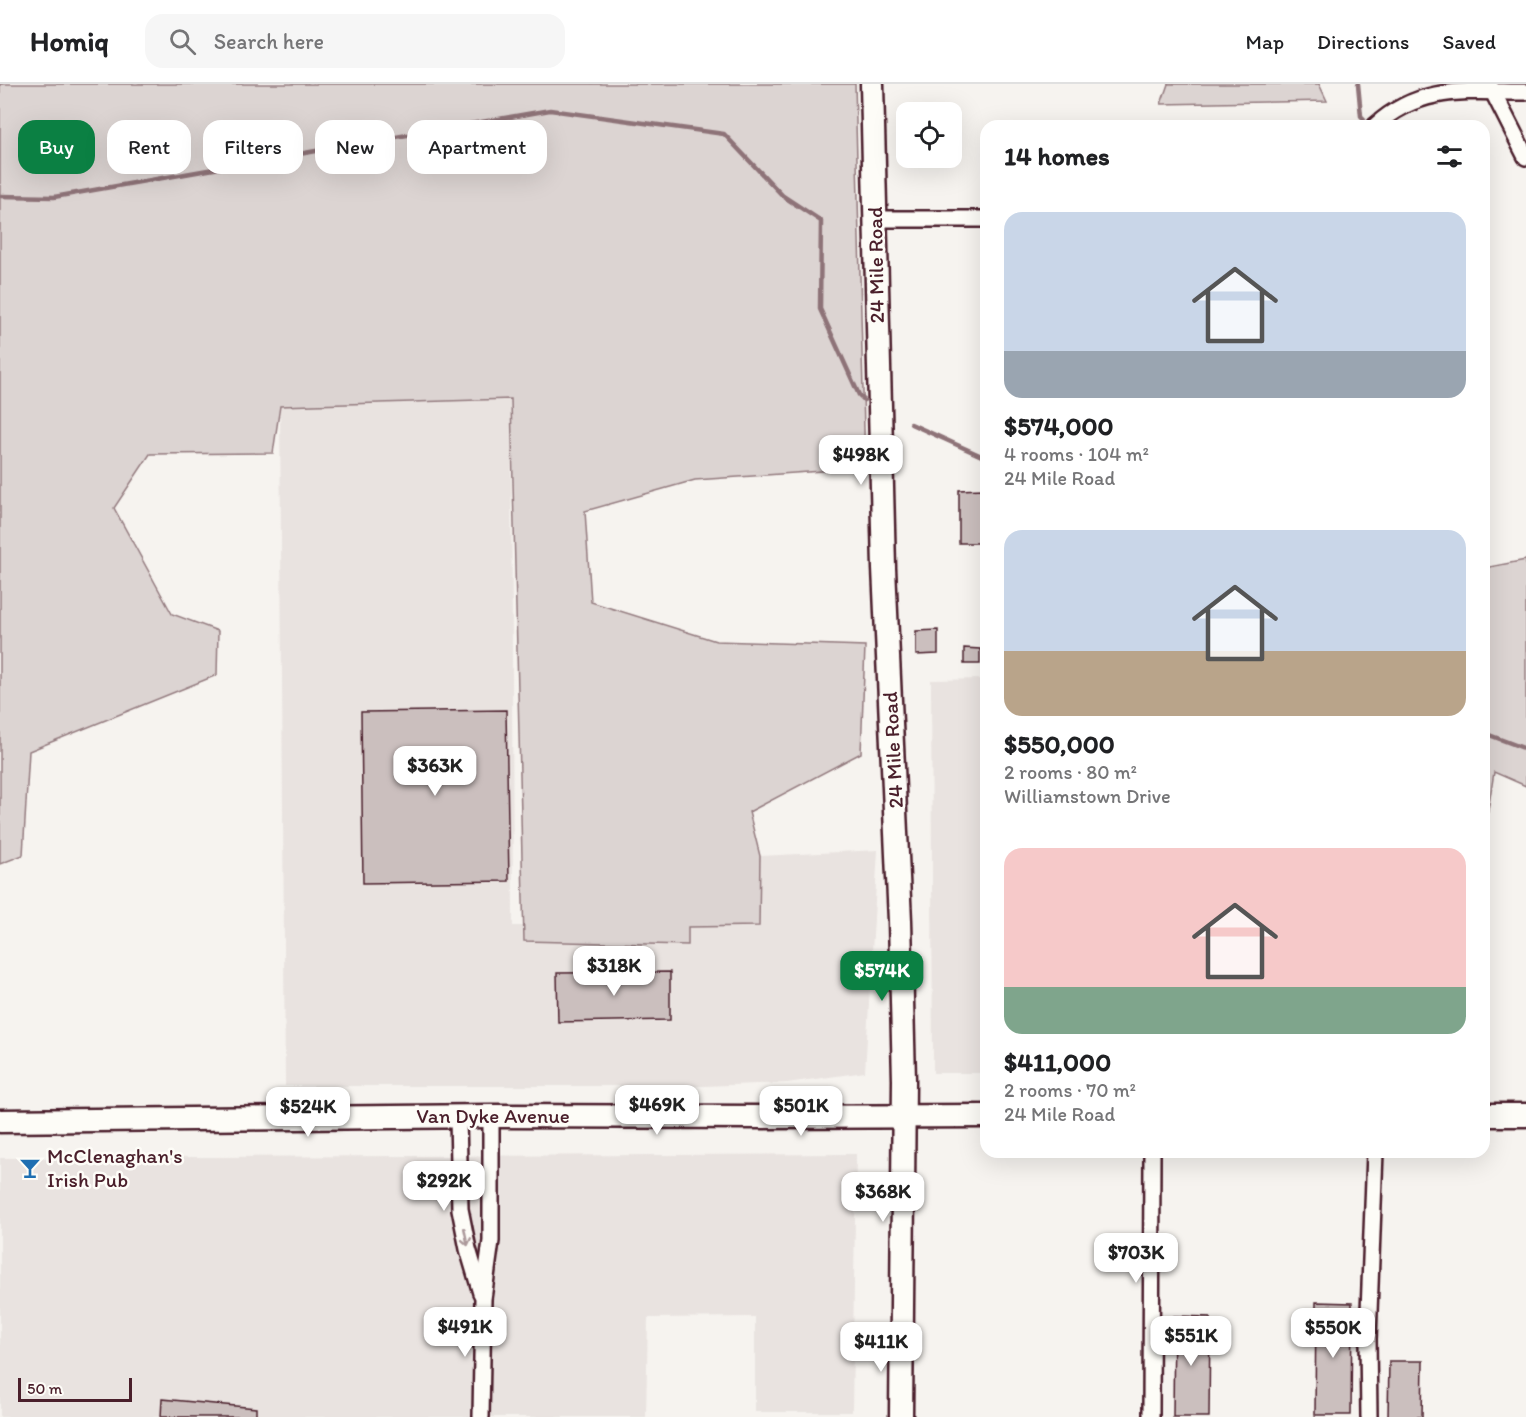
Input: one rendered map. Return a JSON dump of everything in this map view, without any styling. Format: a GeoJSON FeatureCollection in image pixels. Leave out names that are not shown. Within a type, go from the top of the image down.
{"type":"FeatureCollection","features":[{"type":"Feature","properties":{"kind":"street","name":"24 Mile Road"},"geometry":{"type":"LineString","coordinates":[[872,84],[884,568],[900,921],[904,1116],[901,1417]]}},
{"type":"Feature","properties":{"kind":"street"},"geometry":{"type":"LineString","coordinates":[[1491,88],[1526,156]]}},
{"type":"Feature","properties":{"kind":"street"},"geometry":{"type":"LineString","coordinates":[[1384,120],[1407,104],[1436,93],[1491,88],[1526,92]]}},
{"type":"Feature","properties":{"kind":"street"},"geometry":{"type":"LineString","coordinates":[[874,219],[980,219]]}},
{"type":"Feature","properties":{"kind":"street"},"geometry":{"type":"LineString","coordinates":[[1490,1115],[1526,1115]]}},
{"type":"Feature","properties":{"kind":"street"},"geometry":{"type":"LineString","coordinates":[[481,1417],[483,1299],[491,1241],[491,1116]]}},
{"type":"Feature","properties":{"kind":"street","name":"Van Dyke Avenue"},"geometry":{"type":"LineString","coordinates":[[0,1121],[491,1116],[980,1116]]}},
{"type":"Feature","properties":{"kind":"street"},"geometry":{"type":"LineString","coordinates":[[458,1117],[460,1209],[468,1249],[483,1299]]}},
{"type":"Feature","properties":{"kind":"street"},"geometry":{"type":"LineString","coordinates":[[1152,1158],[1152,1417]]}},
{"type":"Feature","properties":{"kind":"street"},"geometry":{"type":"LineString","coordinates":[[1369,1417],[1368,1339],[1375,1158]]}},
{"type":"Feature","properties":{"kind":"shaded area"},"geometry":{"type":"Polygon","coordinates":[[[0,84],[855,84],[865,468],[695,480],[585,511],[591,602],[716,641],[865,646],[861,753],[749,812],[760,856],[759,926],[688,927],[688,945],[524,941],[511,399],[280,406],[273,453],[150,454],[114,508],[172,614],[218,631],[217,675],[29,751],[23,855],[0,864],[0,84]]]}},
{"type":"Feature","properties":{"kind":"shaded area"},"geometry":{"type":"Polygon","coordinates":[[[1168,84],[1319,84],[1327,101],[1161,104],[1168,84]]]}},
{"type":"Feature","properties":{"kind":"shaded area"},"geometry":{"type":"Polygon","coordinates":[[[511,399],[513,926],[759,926],[760,856],[878,850],[865,1072],[787,1083],[703,1086],[285,1086],[280,406],[511,399]]]}},
{"type":"Feature","properties":{"kind":"shaded area"},"geometry":{"type":"Polygon","coordinates":[[[1526,560],[1526,786],[1494,772],[1490,798],[1490,567],[1526,560]]]}},
{"type":"Feature","properties":{"kind":"shaded area"},"geometry":{"type":"Polygon","coordinates":[[[980,679],[980,1073],[933,1073],[931,680],[980,679]]]}},
{"type":"Feature","properties":{"kind":"shaded area"},"geometry":{"type":"Polygon","coordinates":[[[856,1154],[852,1412],[755,1412],[755,1317],[648,1318],[646,1417],[0,1417],[0,1158],[856,1154]]]}},
{"type":"Feature","properties":{"kind":"building"},"geometry":{"type":"Polygon","coordinates":[[[980,489],[980,543],[959,543],[959,490],[980,489]]]}},
{"type":"Feature","properties":{"kind":"building"},"geometry":{"type":"Polygon","coordinates":[[[938,630],[938,654],[916,655],[916,631],[938,630]]]}},
{"type":"Feature","properties":{"kind":"building"},"geometry":{"type":"Polygon","coordinates":[[[964,648],[980,649],[980,664],[964,664],[964,648]]]}},
{"type":"Feature","properties":{"kind":"building"},"geometry":{"type":"Polygon","coordinates":[[[506,710],[509,881],[363,883],[361,712],[506,710]]]}},
{"type":"Feature","properties":{"kind":"building"},"geometry":{"type":"Polygon","coordinates":[[[670,972],[670,1020],[558,1022],[557,973],[670,972]]]}},
{"type":"Feature","properties":{"kind":"building"},"geometry":{"type":"Polygon","coordinates":[[[1316,1302],[1352,1303],[1351,1415],[1315,1415],[1316,1302]]]}},
{"type":"Feature","properties":{"kind":"building"},"geometry":{"type":"Polygon","coordinates":[[[1174,1316],[1210,1317],[1209,1417],[1173,1417],[1174,1316]]]}},
{"type":"Feature","properties":{"kind":"building"},"geometry":{"type":"Polygon","coordinates":[[[1389,1361],[1423,1361],[1422,1417],[1388,1417],[1389,1361]]]}},
{"type":"Feature","properties":{"kind":"building"},"geometry":{"type":"Polygon","coordinates":[[[162,1399],[256,1408],[256,1417],[161,1417],[162,1399]]]}},
{"type":"Feature","properties":{"kind":"waterway"},"geometry":{"type":"LineString","coordinates":[[1358,84],[1361,116],[1364,119]]}},
{"type":"Feature","properties":{"kind":"waterway"},"geometry":{"type":"LineString","coordinates":[[0,196],[54,197],[550,110],[724,134],[783,196],[821,221],[820,309],[859,395],[864,400]]}},
{"type":"Feature","properties":{"kind":"waterway"},"geometry":{"type":"LineString","coordinates":[[911,424],[980,455]]}},
{"type":"Feature","properties":{"kind":"waterway"},"geometry":{"type":"LineString","coordinates":[[1490,735],[1526,749]]}},
{"type":"Feature","properties":{"kind":"place","name":"McClenaghan's Irish Pub"},"geometry":{"type":"Point","coordinates":[30,1168]}}]}
